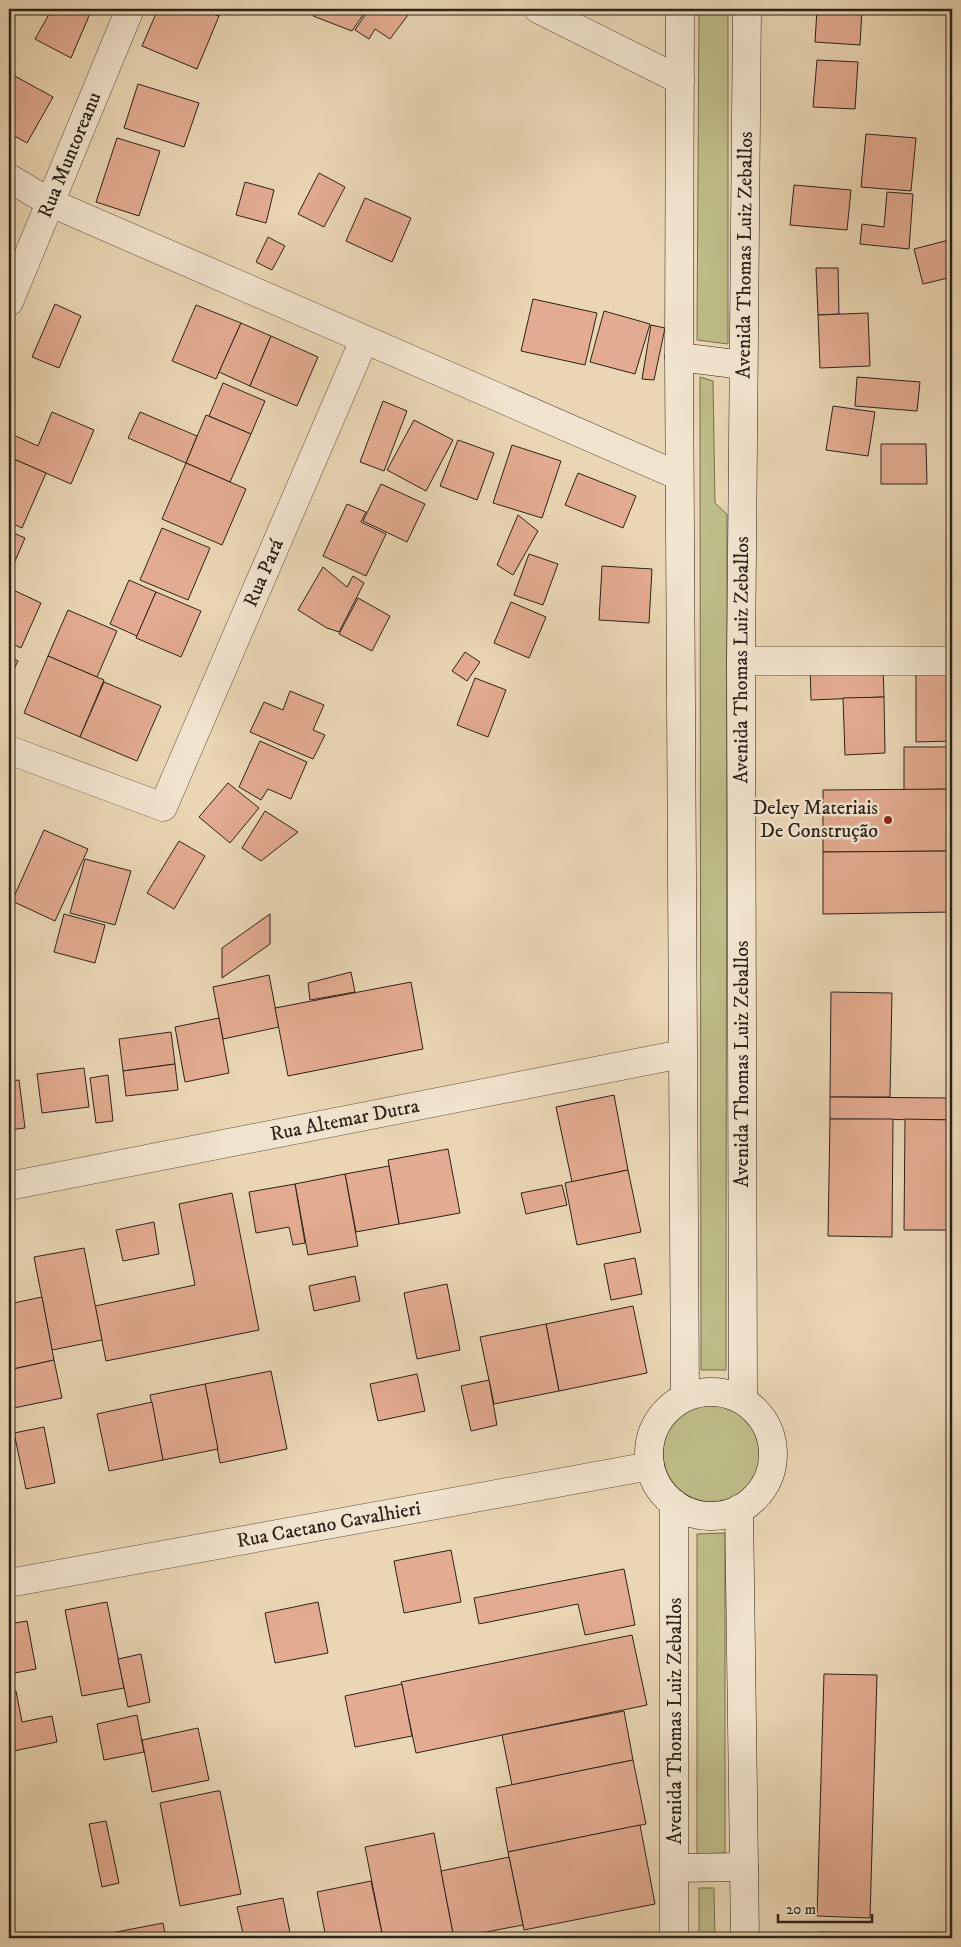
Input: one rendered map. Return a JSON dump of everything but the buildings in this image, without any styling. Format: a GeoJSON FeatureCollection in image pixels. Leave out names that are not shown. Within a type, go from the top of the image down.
{"type":"FeatureCollection","features":[{"type":"Feature","properties":{"kind":"main road","name":"Rua Muntoreanu"},"geometry":{"type":"LineString","coordinates":[[9,302],[130,9]]}},
{"type":"Feature","properties":{"kind":"main road"},"geometry":{"type":"LineString","coordinates":[[538,9],[680,80]]}},
{"type":"Feature","properties":{"kind":"main road"},"geometry":{"type":"LineString","coordinates":[[680,9],[679,357],[685,1397]]}},
{"type":"Feature","properties":{"kind":"main road","name":"Avenida Thomas Luiz Zeballos"},"geometry":{"type":"LineString","coordinates":[[743,1400],[741,661],[747,9]]}},
{"type":"Feature","properties":{"kind":"main road"},"geometry":{"type":"LineString","coordinates":[[9,178],[51,203],[680,476]]}},
{"type":"Feature","properties":{"kind":"main road","name":"Rua Pará"},"geometry":{"type":"LineString","coordinates":[[9,750],[163,806],[364,340]]}},
{"type":"Feature","properties":{"kind":"main road"},"geometry":{"type":"LineString","coordinates":[[679,357],[743,365]]}},
{"type":"Feature","properties":{"kind":"main road"},"geometry":{"type":"LineString","coordinates":[[741,661],[952,661]]}},
{"type":"Feature","properties":{"kind":"main road","name":"Rua Altemar Dutra"},"geometry":{"type":"LineString","coordinates":[[9,1186],[682,1054]]}},
{"type":"Feature","properties":{"kind":"main road"},"geometry":{"type":"LineString","coordinates":[[715,1392],[743,1400],[760,1415],[770,1434],[773,1456],[768,1478],[756,1496],[739,1509],[717,1516],[694,1514],[674,1504],[658,1488],[650,1466],[649,1446],[656,1426],[668,1408],[685,1397],[715,1392]]}},
{"type":"Feature","properties":{"kind":"main road","name":"Rua Caetano Cavalhieri"},"geometry":{"type":"LineString","coordinates":[[9,1583],[650,1466]]}},
{"type":"Feature","properties":{"kind":"main road","name":"Avenida Thomas Luiz Zeballos"},"geometry":{"type":"LineString","coordinates":[[674,1504],[674,1938]]}},
{"type":"Feature","properties":{"kind":"main road"},"geometry":{"type":"LineString","coordinates":[[739,1509],[745,1938]]}},
{"type":"Feature","properties":{"kind":"main road"},"geometry":{"type":"LineString","coordinates":[[675,1868],[744,1867]]}},
{"type":"Feature","properties":{"kind":"shaded area"},"geometry":{"type":"Polygon","coordinates":[[[699,9],[728,9],[728,344],[697,340],[699,9]]]}},
{"type":"Feature","properties":{"kind":"shaded area"},"geometry":{"type":"Polygon","coordinates":[[[700,377],[713,381],[715,503],[727,514],[726,1370],[701,1370],[700,377]]]}},
{"type":"Feature","properties":{"kind":"shaded area"},"geometry":{"type":"Polygon","coordinates":[[[712,1404],[722,1405],[739,1412],[753,1426],[760,1443],[760,1463],[753,1480],[739,1494],[722,1501],[712,1502],[702,1501],[685,1494],[671,1480],[664,1463],[663,1453],[664,1443],[671,1426],[685,1412],[702,1405],[712,1404]]]}},
{"type":"Feature","properties":{"kind":"shaded area"},"geometry":{"type":"Polygon","coordinates":[[[725,1533],[725,1853],[697,1854],[697,1534],[725,1533]]]}},
{"type":"Feature","properties":{"kind":"shaded area"},"geometry":{"type":"Polygon","coordinates":[[[699,1888],[714,1888],[715,1938],[699,1938],[699,1888]]]}},
{"type":"Feature","properties":{"kind":"place","name":"Deley Materiais De Construção"},"geometry":{"type":"Point","coordinates":[888,820]}}]}
